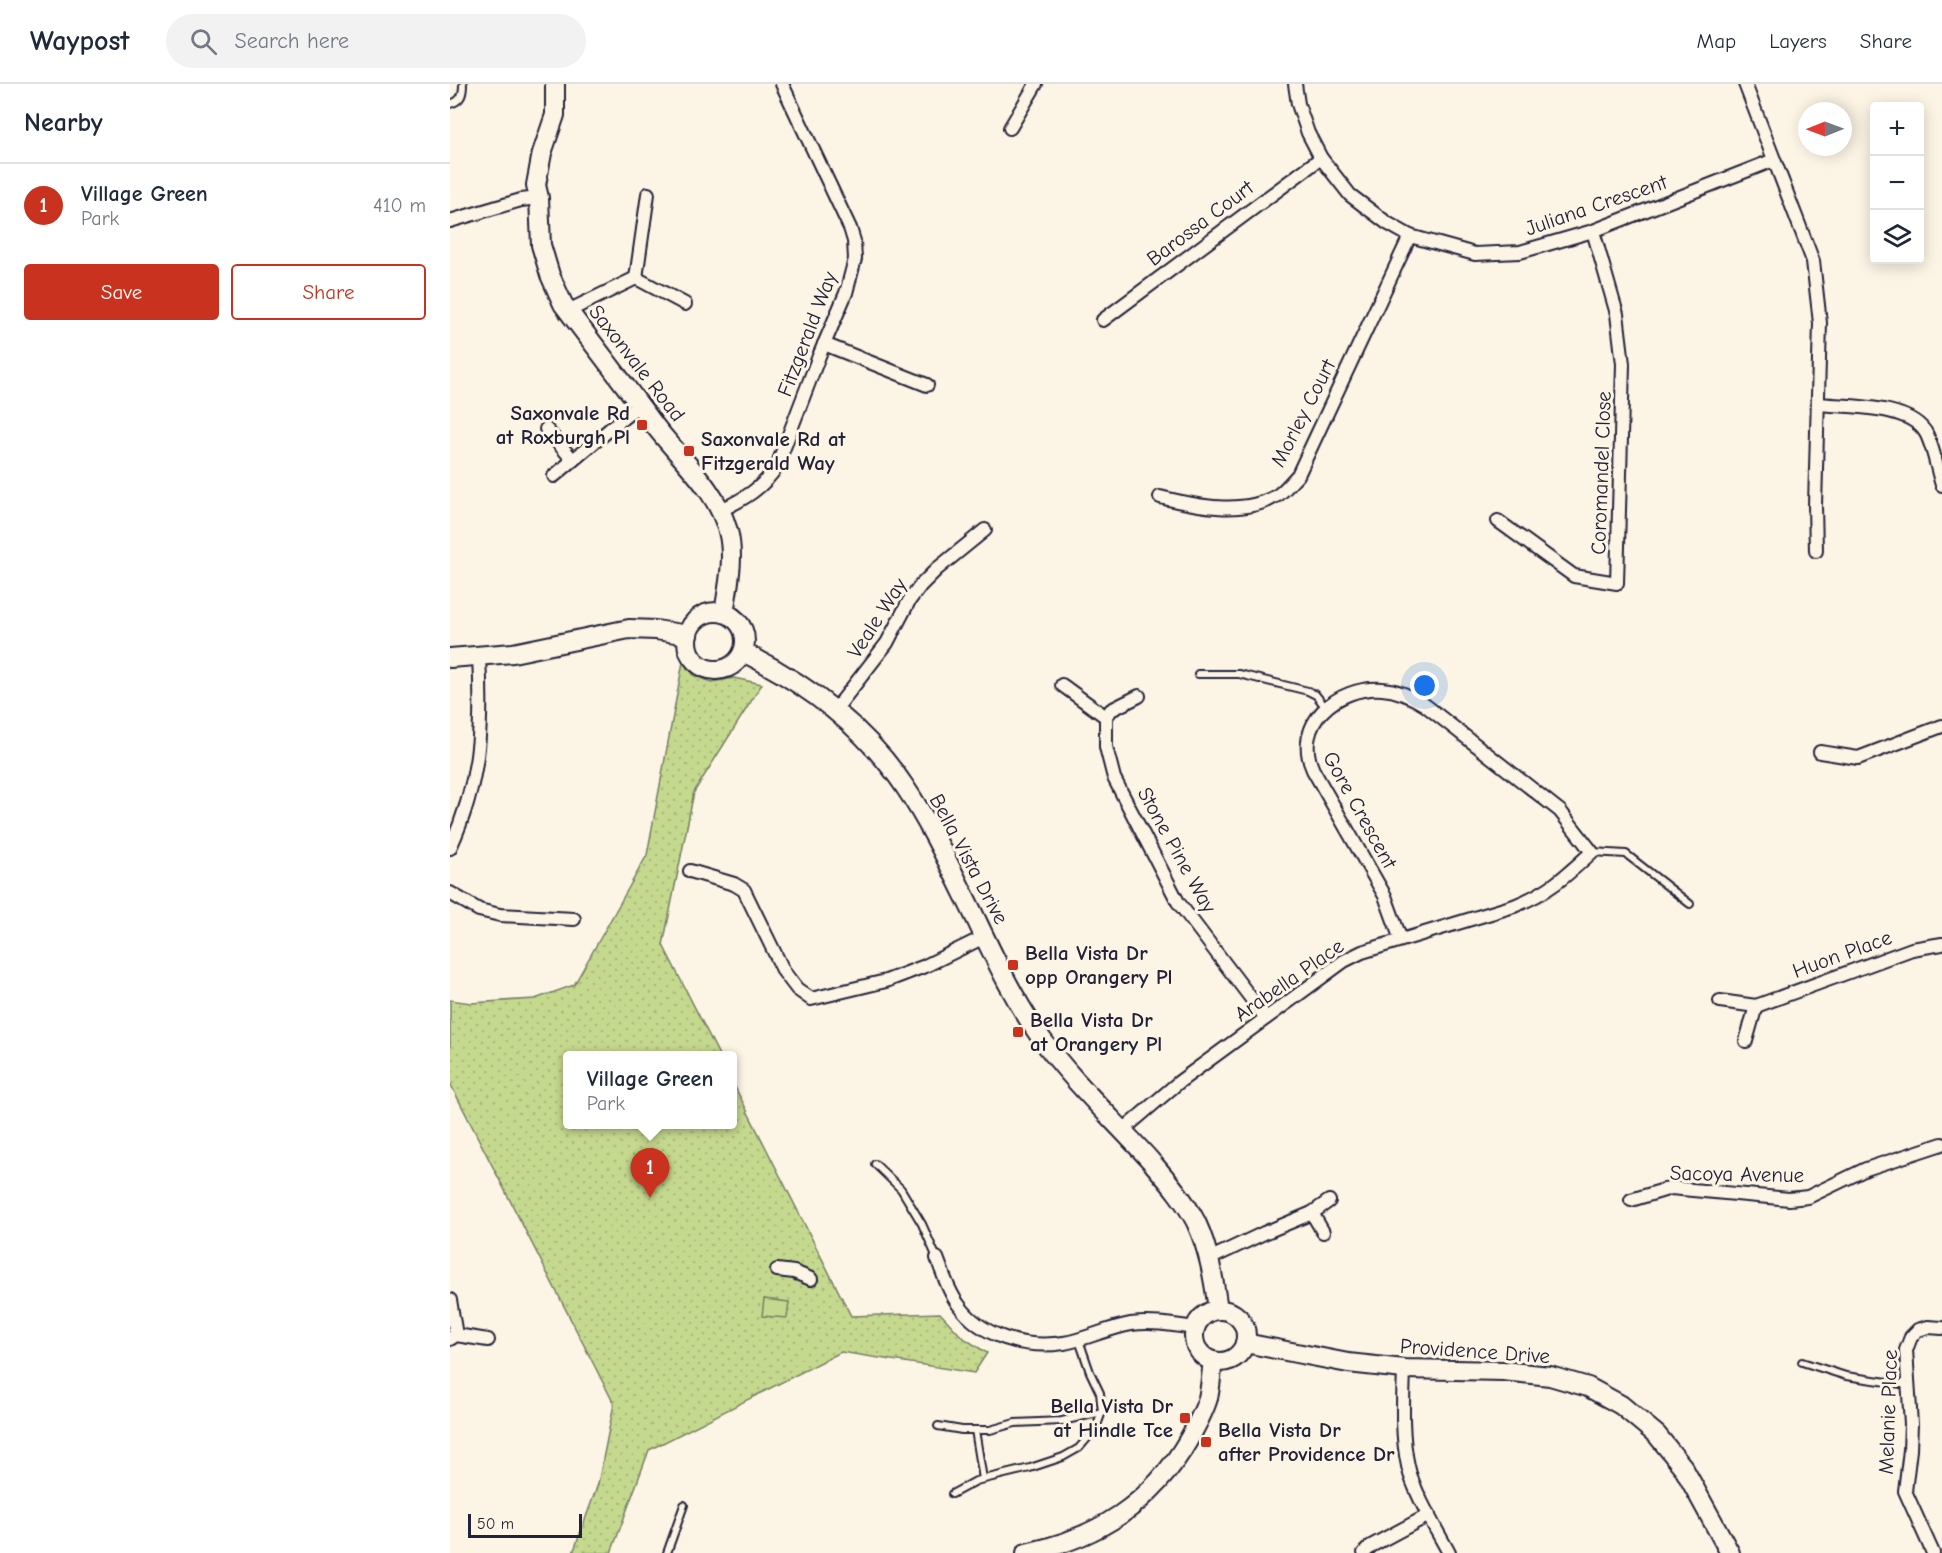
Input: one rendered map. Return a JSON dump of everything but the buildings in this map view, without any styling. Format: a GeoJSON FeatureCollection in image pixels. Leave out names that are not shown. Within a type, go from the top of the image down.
{"type":"FeatureCollection","features":[{"type":"Feature","properties":{"kind":"street","name":"Saxonvale Road"},"geometry":{"type":"LineString","coordinates":[[555,84],[555,115],[536,176],[540,231],[545,260],[556,290],[568,311],[721,510],[728,531],[731,552],[724,613]]}},
{"type":"Feature","properties":{"kind":"street","name":"Saxonvale Road"},"geometry":{"type":"LineString","coordinates":[[539,198],[563,120],[565,84]]}},
{"type":"Feature","properties":{"kind":"street","name":"Fitzgerald Way"},"geometry":{"type":"LineString","coordinates":[[721,510],[753,493],[777,466],[849,282],[855,259],[854,241],[782,84]]}},
{"type":"Feature","properties":{"kind":"street"},"geometry":{"type":"LineString","coordinates":[[1010,128],[1036,84]]}},
{"type":"Feature","properties":{"kind":"street","name":"Juliana Crescent"},"geometry":{"type":"LineString","coordinates":[[1295,84],[1298,104],[1308,133],[1321,158],[1350,195],[1366,210],[1410,236],[1475,254],[1520,252],[1593,231],[1774,160]]}},
{"type":"Feature","properties":{"kind":"street"},"geometry":{"type":"LineString","coordinates":[[1745,84],[1813,261],[1820,323],[1815,505],[1816,551]]}},
{"type":"Feature","properties":{"kind":"street","name":"Barossa Court"},"geometry":{"type":"LineString","coordinates":[[1103,320],[1321,158]]}},
{"type":"Feature","properties":{"kind":"street"},"geometry":{"type":"LineString","coordinates":[[636,278],[648,194]]}},
{"type":"Feature","properties":{"kind":"street"},"geometry":{"type":"LineString","coordinates":[[450,221],[521,200],[539,198]]}},
{"type":"Feature","properties":{"kind":"street","name":"Coromandel Close"},"geometry":{"type":"LineString","coordinates":[[1498,521],[1574,576],[1617,583],[1623,364],[1617,314],[1593,231]]}},
{"type":"Feature","properties":{"kind":"street","name":"Morley Court"},"geometry":{"type":"LineString","coordinates":[[1160,497],[1199,507],[1246,506],[1278,495],[1298,475],[1410,236]]}},
{"type":"Feature","properties":{"kind":"street"},"geometry":{"type":"LineString","coordinates":[[636,278],[685,304]]}},
{"type":"Feature","properties":{"kind":"street"},"geometry":{"type":"LineString","coordinates":[[568,311],[636,278]]}},
{"type":"Feature","properties":{"kind":"street"},"geometry":{"type":"LineString","coordinates":[[824,344],[927,385]]}},
{"type":"Feature","properties":{"kind":"street"},"geometry":{"type":"LineString","coordinates":[[554,476],[640,404]]}},
{"type":"Feature","properties":{"kind":"street"},"geometry":{"type":"LineString","coordinates":[[1818,404],[1894,411],[1914,420],[1927,434],[1942,485]]}},
{"type":"Feature","properties":{"kind":"street"},"geometry":{"type":"LineString","coordinates":[[546,429],[573,460]]}},
{"type":"Feature","properties":{"kind":"street","name":"Veale Way"},"geometry":{"type":"LineString","coordinates":[[835,710],[886,643],[909,601],[921,585],[985,530]]}},
{"type":"Feature","properties":{"kind":"street"},"geometry":{"type":"LineString","coordinates":[[724,613],[734,618],[742,629],[745,640],[743,652],[737,661],[728,667],[709,669],[701,666],[692,656],[687,644],[688,635],[693,624],[702,616],[724,613]]}},
{"type":"Feature","properties":{"kind":"street"},"geometry":{"type":"LineString","coordinates":[[450,658],[478,657],[548,647],[629,629],[688,635]]}},
{"type":"Feature","properties":{"kind":"street","name":"Bella Vista Drive"},"geometry":{"type":"LineString","coordinates":[[743,652],[786,675],[835,710],[866,739],[904,786],[929,828],[1016,998],[1042,1039],[1182,1198],[1200,1232],[1209,1259],[1218,1310]]}},
{"type":"Feature","properties":{"kind":"street"},"geometry":{"type":"LineString","coordinates":[[450,848],[467,804],[477,763],[481,702],[478,657]]}},
{"type":"Feature","properties":{"kind":"street"},"geometry":{"type":"LineString","coordinates":[[1062,686],[1106,717],[1111,710],[1139,696]]}},
{"type":"Feature","properties":{"kind":"street","name":"Gore Crescent"},"geometry":{"type":"LineString","coordinates":[[1401,940],[1385,896],[1309,762],[1307,742],[1312,722],[1326,708],[1355,692],[1369,689],[1390,690],[1413,698],[1560,811],[1592,852]]}},
{"type":"Feature","properties":{"kind":"street","name":"Stone Pine Way"},"geometry":{"type":"LineString","coordinates":[[1106,717],[1107,747],[1114,778],[1167,883],[1183,909],[1266,1018]]}},
{"type":"Feature","properties":{"kind":"street"},"geometry":{"type":"LineString","coordinates":[[1820,752],[1858,758],[1942,726]]}},
{"type":"Feature","properties":{"kind":"street","name":"Arabella Place"},"geometry":{"type":"LineString","coordinates":[[1123,1130],[1179,1082],[1344,961],[1362,952],[1514,906],[1538,896],[1558,883],[1592,852]]}},
{"type":"Feature","properties":{"kind":"street"},"geometry":{"type":"LineString","coordinates":[[690,871],[734,884],[744,890],[784,972],[796,989],[811,999],[886,981],[915,970],[984,937]]}},
{"type":"Feature","properties":{"kind":"street"},"geometry":{"type":"LineString","coordinates":[[450,893],[479,910],[500,915],[574,920]]}},
{"type":"Feature","properties":{"kind":"street","name":"Huon Place"},"geometry":{"type":"LineString","coordinates":[[1720,1001],[1756,1006],[1912,950],[1942,944]]}},
{"type":"Feature","properties":{"kind":"street"},"geometry":{"type":"LineString","coordinates":[[1746,1041],[1756,1006]]}},
{"type":"Feature","properties":{"kind":"street","name":"Sacoya Avenue"},"geometry":{"type":"LineString","coordinates":[[1631,1200],[1671,1188],[1789,1199],[1808,1197],[1866,1169],[1942,1144]]}},
{"type":"Feature","properties":{"kind":"street"},"geometry":{"type":"LineString","coordinates":[[1209,1259],[1312,1213],[1329,1202]]}},
{"type":"Feature","properties":{"kind":"street"},"geometry":{"type":"LineString","coordinates":[[1312,1213],[1323,1232]]}},
{"type":"Feature","properties":{"kind":"street"},"geometry":{"type":"LineString","coordinates":[[938,1258],[956,1302],[967,1316],[986,1330],[1003,1338],[1024,1343],[1062,1343],[1118,1327],[1142,1323],[1195,1329]]}},
{"type":"Feature","properties":{"kind":"street"},"geometry":{"type":"LineString","coordinates":[[777,1270],[794,1272],[812,1279]]}},
{"type":"Feature","properties":{"kind":"street"},"geometry":{"type":"LineString","coordinates":[[450,1300],[453,1337],[488,1340]]}},
{"type":"Feature","properties":{"kind":"street"},"geometry":{"type":"LineString","coordinates":[[1218,1310],[1229,1311],[1242,1322],[1246,1332],[1245,1343],[1235,1358],[1224,1362],[1213,1361],[1198,1351],[1194,1340],[1195,1329],[1206,1313],[1218,1310]]}},
{"type":"Feature","properties":{"kind":"street","name":"Melanie Place"},"geometry":{"type":"LineString","coordinates":[[1933,1553],[1905,1491],[1910,1450],[1906,1350],[1911,1337],[1918,1330],[1928,1327],[1942,1328]]}},
{"type":"Feature","properties":{"kind":"street","name":"Providence Drive"},"geometry":{"type":"LineString","coordinates":[[1245,1343],[1338,1362],[1404,1370],[1503,1371],[1550,1376],[1588,1387],[1621,1405],[1657,1435],[1683,1467],[1730,1553]]}},
{"type":"Feature","properties":{"kind":"street"},"geometry":{"type":"LineString","coordinates":[[1026,1553],[1057,1546],[1090,1533],[1124,1514],[1154,1488],[1170,1468],[1200,1419],[1209,1393],[1213,1361]]}},
{"type":"Feature","properties":{"kind":"street"},"geometry":{"type":"LineString","coordinates":[[1404,1370],[1402,1423],[1408,1468],[1428,1515],[1449,1553]]}},
{"type":"Feature","properties":{"kind":"street"},"geometry":{"type":"LineString","coordinates":[[1364,1553],[1371,1546],[1428,1515]]}},
{"type":"Feature","properties":{"kind":"lane"},"geometry":{"type":"LineString","coordinates":[[450,104],[461,99],[463,84]]}},
{"type":"Feature","properties":{"kind":"lane"},"geometry":{"type":"LineString","coordinates":[[1198,674],[1239,674],[1308,691],[1316,695],[1326,708]]}},
{"type":"Feature","properties":{"kind":"lane"},"geometry":{"type":"LineString","coordinates":[[1592,852],[1626,854],[1690,904]]}},
{"type":"Feature","properties":{"kind":"lane"},"geometry":{"type":"LineString","coordinates":[[875,1164],[901,1190],[922,1224],[938,1258]]}},
{"type":"Feature","properties":{"kind":"lane"},"geometry":{"type":"LineString","coordinates":[[952,1494],[982,1479],[1030,1468],[1071,1452],[1079,1448],[1096,1428],[1102,1412],[1100,1393],[1079,1340]]}},
{"type":"Feature","properties":{"kind":"lane"},"geometry":{"type":"LineString","coordinates":[[1802,1362],[1846,1376],[1908,1385]]}},
{"type":"Feature","properties":{"kind":"lane"},"geometry":{"type":"LineString","coordinates":[[938,1426],[990,1430],[1015,1423],[1062,1422],[1102,1412]]}},
{"type":"Feature","properties":{"kind":"lane"},"geometry":{"type":"LineString","coordinates":[[975,1430],[982,1479]]}},
{"type":"Feature","properties":{"kind":"lane"},"geometry":{"type":"LineString","coordinates":[[667,1553],[684,1505]]}},
{"type":"Feature","properties":{"kind":"green space"},"geometry":{"type":"Polygon","coordinates":[[[683,662],[695,676],[712,682],[734,678],[762,684],[694,792],[663,945],[717,1051],[563,1051],[563,1129],[737,1129],[737,1091],[851,1316],[940,1313],[962,1337],[987,1353],[974,1373],[841,1352],[649,1450],[611,1553],[573,1553],[598,1484],[614,1404],[450,1083],[450,1000],[471,1003],[535,999],[574,985],[647,855],[683,662]]]}},
{"type":"Feature","properties":{"kind":"green space"},"geometry":{"type":"Polygon","coordinates":[[[764,1299],[789,1302],[787,1318],[762,1316],[764,1299]]]}},
{"type":"Feature","properties":{"kind":"place","name":"Saxonvale Rd at Roxburgh Pl"},"geometry":{"type":"Point","coordinates":[642,425]}},
{"type":"Feature","properties":{"kind":"place","name":"Saxonvale Rd at Fitzgerald Way"},"geometry":{"type":"Point","coordinates":[689,451]}},
{"type":"Feature","properties":{"kind":"place","name":"Bella Vista Dr opp Orangery Pl"},"geometry":{"type":"Point","coordinates":[1013,965]}},
{"type":"Feature","properties":{"kind":"place","name":"Bella Vista Dr at Orangery Pl"},"geometry":{"type":"Point","coordinates":[1018,1032]}},
{"type":"Feature","properties":{"kind":"place","name":"Village Green"},"geometry":{"type":"Point","coordinates":[650,1198]}},
{"type":"Feature","properties":{"kind":"place","name":"Bella Vista Dr at Hindle Tce"},"geometry":{"type":"Point","coordinates":[1185,1418]}},
{"type":"Feature","properties":{"kind":"place","name":"Bella Vista Dr after Providence Dr"},"geometry":{"type":"Point","coordinates":[1206,1442]}}]}
